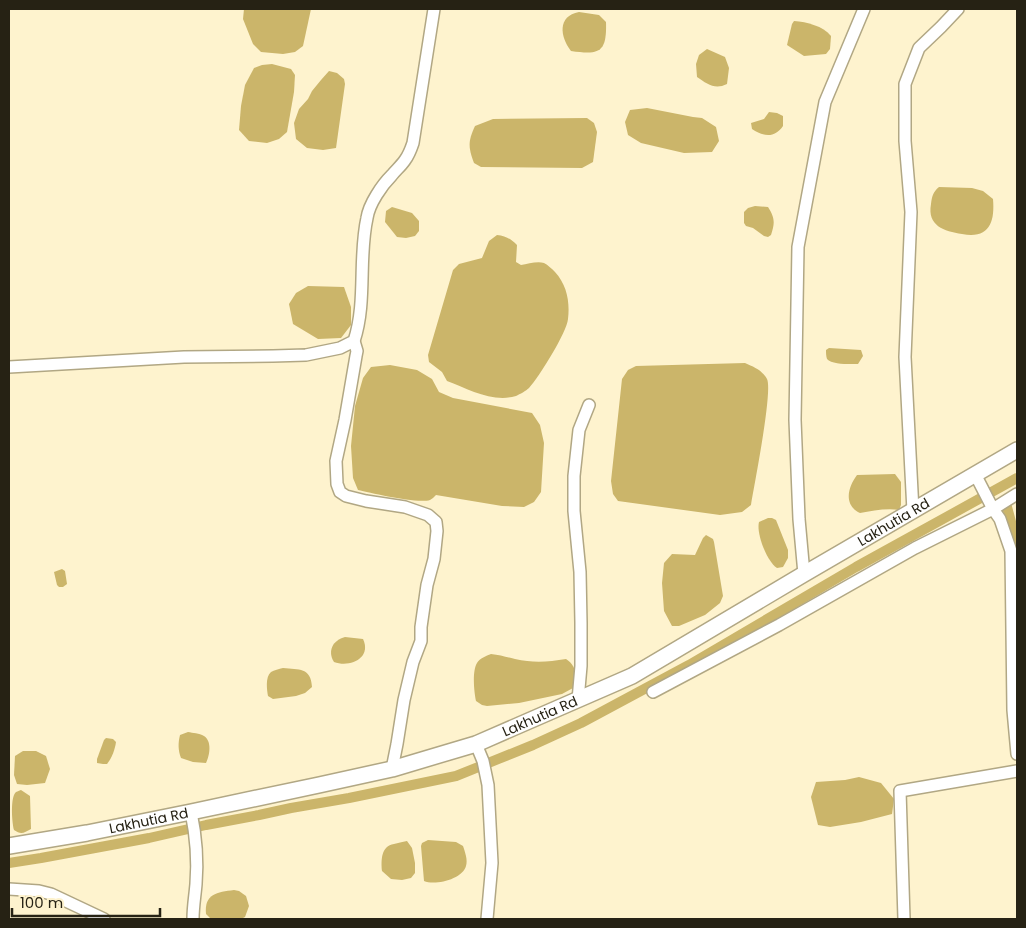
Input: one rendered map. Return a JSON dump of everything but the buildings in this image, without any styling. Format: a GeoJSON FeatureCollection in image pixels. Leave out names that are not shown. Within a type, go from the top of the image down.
{"type":"FeatureCollection","features":[{"type":"Feature","properties":{"kind":"street"},"geometry":{"type":"LineString","coordinates":[[392,769],[406,691],[413,662],[421,641],[427,585],[434,559],[436,522],[428,515],[405,506],[366,501],[346,496],[340,492],[337,484],[336,461],[357,351],[354,341],[359,323],[363,247],[367,216],[377,194],[405,160],[413,143],[434,9]]}},
{"type":"Feature","properties":{"kind":"street"},"geometry":{"type":"LineString","coordinates":[[804,574],[795,420],[798,247],[825,102],[864,9]]}},
{"type":"Feature","properties":{"kind":"street"},"geometry":{"type":"LineString","coordinates":[[913,511],[905,357],[911,212],[904,141],[905,84],[919,48],[958,9]]}},
{"type":"Feature","properties":{"kind":"street"},"geometry":{"type":"LineString","coordinates":[[9,367],[184,356],[306,355],[340,348],[354,341]]}},
{"type":"Feature","properties":{"kind":"street"},"geometry":{"type":"LineString","coordinates":[[578,700],[581,666],[581,615],[580,572],[574,511],[574,476],[579,430],[589,405]]}},
{"type":"Feature","properties":{"kind":"street","name":"Lakhutia Rd"},"geometry":{"type":"LineString","coordinates":[[9,846],[87,833],[392,769],[476,744],[632,676],[1017,450]]}},
{"type":"Feature","properties":{"kind":"street"},"geometry":{"type":"LineString","coordinates":[[974,474],[1000,519],[1011,551],[1013,710],[1017,754]]}},
{"type":"Feature","properties":{"kind":"street"},"geometry":{"type":"LineString","coordinates":[[652,692],[779,625],[915,548],[993,509],[1017,494]]}},
{"type":"Feature","properties":{"kind":"street"},"geometry":{"type":"LineString","coordinates":[[476,744],[483,761],[488,785],[492,863],[487,919]]}},
{"type":"Feature","properties":{"kind":"street"},"geometry":{"type":"LineString","coordinates":[[904,919],[900,791],[1017,771]]}},
{"type":"Feature","properties":{"kind":"street"},"geometry":{"type":"LineString","coordinates":[[191,812],[196,847],[193,919]]}},
{"type":"Feature","properties":{"kind":"street"},"geometry":{"type":"LineString","coordinates":[[9,889],[51,894],[104,919]]}},
{"type":"Feature","properties":{"kind":"shaded area"},"geometry":{"type":"Polygon","coordinates":[[[244,9],[311,9],[303,46],[295,52],[283,54],[261,52],[253,44],[243,19],[244,9]]]}},
{"type":"Feature","properties":{"kind":"shaded area"},"geometry":{"type":"Polygon","coordinates":[[[579,12],[599,15],[606,22],[603,46],[595,52],[571,51],[565,40],[563,34],[564,22],[572,14],[579,12]]]}},
{"type":"Feature","properties":{"kind":"shaded area"},"geometry":{"type":"Polygon","coordinates":[[[794,21],[814,25],[831,36],[830,49],[826,54],[804,56],[787,45],[794,21]]]}},
{"type":"Feature","properties":{"kind":"shaded area"},"geometry":{"type":"Polygon","coordinates":[[[707,49],[725,57],[729,68],[727,84],[723,86],[708,84],[697,77],[696,64],[699,55],[707,49]]]}},
{"type":"Feature","properties":{"kind":"shaded area"},"geometry":{"type":"Polygon","coordinates":[[[272,64],[291,69],[295,75],[287,132],[279,139],[267,143],[249,141],[239,130],[245,85],[254,68],[272,64]]]}},
{"type":"Feature","properties":{"kind":"shaded area"},"geometry":{"type":"Polygon","coordinates":[[[329,71],[337,73],[344,79],[345,84],[336,148],[323,150],[307,148],[296,139],[294,123],[299,109],[329,71]]]}},
{"type":"Feature","properties":{"kind":"shaded area"},"geometry":{"type":"Polygon","coordinates":[[[647,108],[702,118],[716,127],[719,141],[712,152],[684,153],[641,143],[628,135],[625,122],[630,110],[647,108]]]}},
{"type":"Feature","properties":{"kind":"shaded area"},"geometry":{"type":"Polygon","coordinates":[[[769,112],[783,116],[783,126],[780,130],[773,134],[765,135],[752,129],[751,123],[764,119],[769,112]]]}},
{"type":"Feature","properties":{"kind":"shaded area"},"geometry":{"type":"Polygon","coordinates":[[[587,118],[594,123],[597,132],[593,162],[582,168],[481,167],[474,163],[470,144],[475,126],[493,119],[587,118]]]}},
{"type":"Feature","properties":{"kind":"shaded area"},"geometry":{"type":"Polygon","coordinates":[[[939,187],[972,188],[983,191],[993,199],[993,215],[988,227],[979,234],[971,235],[949,231],[938,226],[934,222],[930,211],[932,196],[939,187]]]}},
{"type":"Feature","properties":{"kind":"shaded area"},"geometry":{"type":"Polygon","coordinates":[[[755,206],[768,207],[772,214],[773,227],[771,235],[768,237],[746,226],[744,223],[744,212],[748,208],[755,206]]]}},
{"type":"Feature","properties":{"kind":"shaded area"},"geometry":{"type":"Polygon","coordinates":[[[392,207],[412,213],[419,221],[419,231],[415,236],[397,237],[385,222],[386,211],[392,207]]]}},
{"type":"Feature","properties":{"kind":"shaded area"},"geometry":{"type":"Polygon","coordinates":[[[497,235],[508,238],[517,245],[516,262],[521,265],[535,262],[544,263],[555,272],[565,288],[568,306],[568,319],[563,334],[539,374],[529,388],[516,396],[507,398],[481,394],[447,381],[442,372],[429,362],[428,355],[453,270],[459,264],[482,258],[489,241],[497,235]]]}},
{"type":"Feature","properties":{"kind":"shaded area"},"geometry":{"type":"Polygon","coordinates":[[[308,286],[344,287],[351,307],[351,325],[341,338],[318,339],[293,324],[289,304],[296,293],[308,286]]]}},
{"type":"Feature","properties":{"kind":"shaded area"},"geometry":{"type":"Polygon","coordinates":[[[829,348],[861,350],[863,356],[858,364],[833,362],[827,359],[826,350],[829,348]]]}},
{"type":"Feature","properties":{"kind":"shaded area"},"geometry":{"type":"Polygon","coordinates":[[[745,363],[763,373],[767,379],[768,387],[765,419],[751,505],[742,512],[720,515],[618,501],[613,494],[611,481],[622,379],[628,370],[636,366],[745,363]]]}},
{"type":"Feature","properties":{"kind":"shaded area"},"geometry":{"type":"Polygon","coordinates":[[[390,365],[417,370],[432,379],[439,392],[453,398],[532,413],[540,425],[544,443],[541,492],[534,502],[524,507],[502,506],[436,495],[430,500],[415,501],[358,490],[353,478],[351,446],[355,406],[363,378],[371,367],[390,365]]]}},
{"type":"Feature","properties":{"kind":"shaded area"},"geometry":{"type":"Polygon","coordinates":[[[895,474],[901,482],[901,505],[899,510],[860,513],[851,505],[849,496],[851,485],[857,475],[895,474]]]}},
{"type":"Feature","properties":{"kind":"shaded area"},"geometry":{"type":"Polygon","coordinates":[[[768,518],[776,520],[788,550],[788,558],[783,567],[777,568],[773,565],[766,554],[761,540],[759,522],[768,518]]]}},
{"type":"Feature","properties":{"kind":"shaded area"},"geometry":{"type":"Polygon","coordinates":[[[706,535],[713,539],[714,542],[723,596],[720,603],[705,615],[679,626],[672,626],[664,611],[662,583],[664,563],[672,554],[695,555],[706,535]]]}},
{"type":"Feature","properties":{"kind":"shaded area"},"geometry":{"type":"Polygon","coordinates":[[[62,569],[65,571],[67,584],[59,587],[54,572],[62,569]]]}},
{"type":"Feature","properties":{"kind":"shaded area"},"geometry":{"type":"Polygon","coordinates":[[[345,637],[363,639],[365,651],[358,660],[347,664],[340,664],[334,662],[331,650],[334,643],[345,637]]]}},
{"type":"Feature","properties":{"kind":"shaded area"},"geometry":{"type":"Polygon","coordinates":[[[491,654],[534,662],[566,659],[570,662],[575,672],[573,688],[562,694],[519,703],[482,705],[476,701],[474,671],[478,661],[491,654]]]}},
{"type":"Feature","properties":{"kind":"shaded area"},"geometry":{"type":"Polygon","coordinates":[[[283,668],[307,673],[312,687],[305,693],[296,696],[273,699],[268,696],[267,684],[269,674],[283,668]]]}},
{"type":"Feature","properties":{"kind":"shaded area"},"geometry":{"type":"Polygon","coordinates":[[[188,732],[200,734],[207,738],[210,748],[206,763],[193,762],[181,758],[179,752],[180,735],[188,732]]]}},
{"type":"Feature","properties":{"kind":"shaded area"},"geometry":{"type":"Polygon","coordinates":[[[106,738],[113,739],[116,742],[113,753],[107,764],[97,763],[97,759],[106,738]]]}},
{"type":"Feature","properties":{"kind":"shaded area"},"geometry":{"type":"Polygon","coordinates":[[[23,751],[36,751],[46,756],[50,769],[45,783],[17,784],[14,775],[15,756],[23,751]]]}},
{"type":"Feature","properties":{"kind":"shaded area"},"geometry":{"type":"Polygon","coordinates":[[[859,777],[881,783],[894,799],[892,814],[830,827],[818,825],[811,797],[816,782],[859,777]]]}},
{"type":"Feature","properties":{"kind":"shaded area"},"geometry":{"type":"Polygon","coordinates":[[[21,790],[30,796],[31,829],[21,833],[14,830],[12,810],[14,795],[21,790]]]}},
{"type":"Feature","properties":{"kind":"shaded area"},"geometry":{"type":"Polygon","coordinates":[[[428,840],[456,842],[463,846],[467,861],[464,871],[454,878],[441,882],[424,881],[421,846],[422,843],[428,840]]]}},
{"type":"Feature","properties":{"kind":"shaded area"},"geometry":{"type":"Polygon","coordinates":[[[407,841],[412,848],[415,873],[411,878],[402,880],[391,879],[382,871],[384,851],[390,845],[407,841]]]}},
{"type":"Feature","properties":{"kind":"shaded area"},"geometry":{"type":"Polygon","coordinates":[[[234,890],[246,896],[249,906],[245,917],[241,919],[211,919],[206,914],[209,898],[217,893],[234,890]]]}},
{"type":"Feature","properties":{"kind":"waterway"},"geometry":{"type":"LineString","coordinates":[[9,863],[149,838],[456,776],[533,745],[581,723],[689,665],[856,567],[1017,478]]}},
{"type":"Feature","properties":{"kind":"waterway"},"geometry":{"type":"LineString","coordinates":[[1007,507],[1017,544],[1017,552]]}}]}
